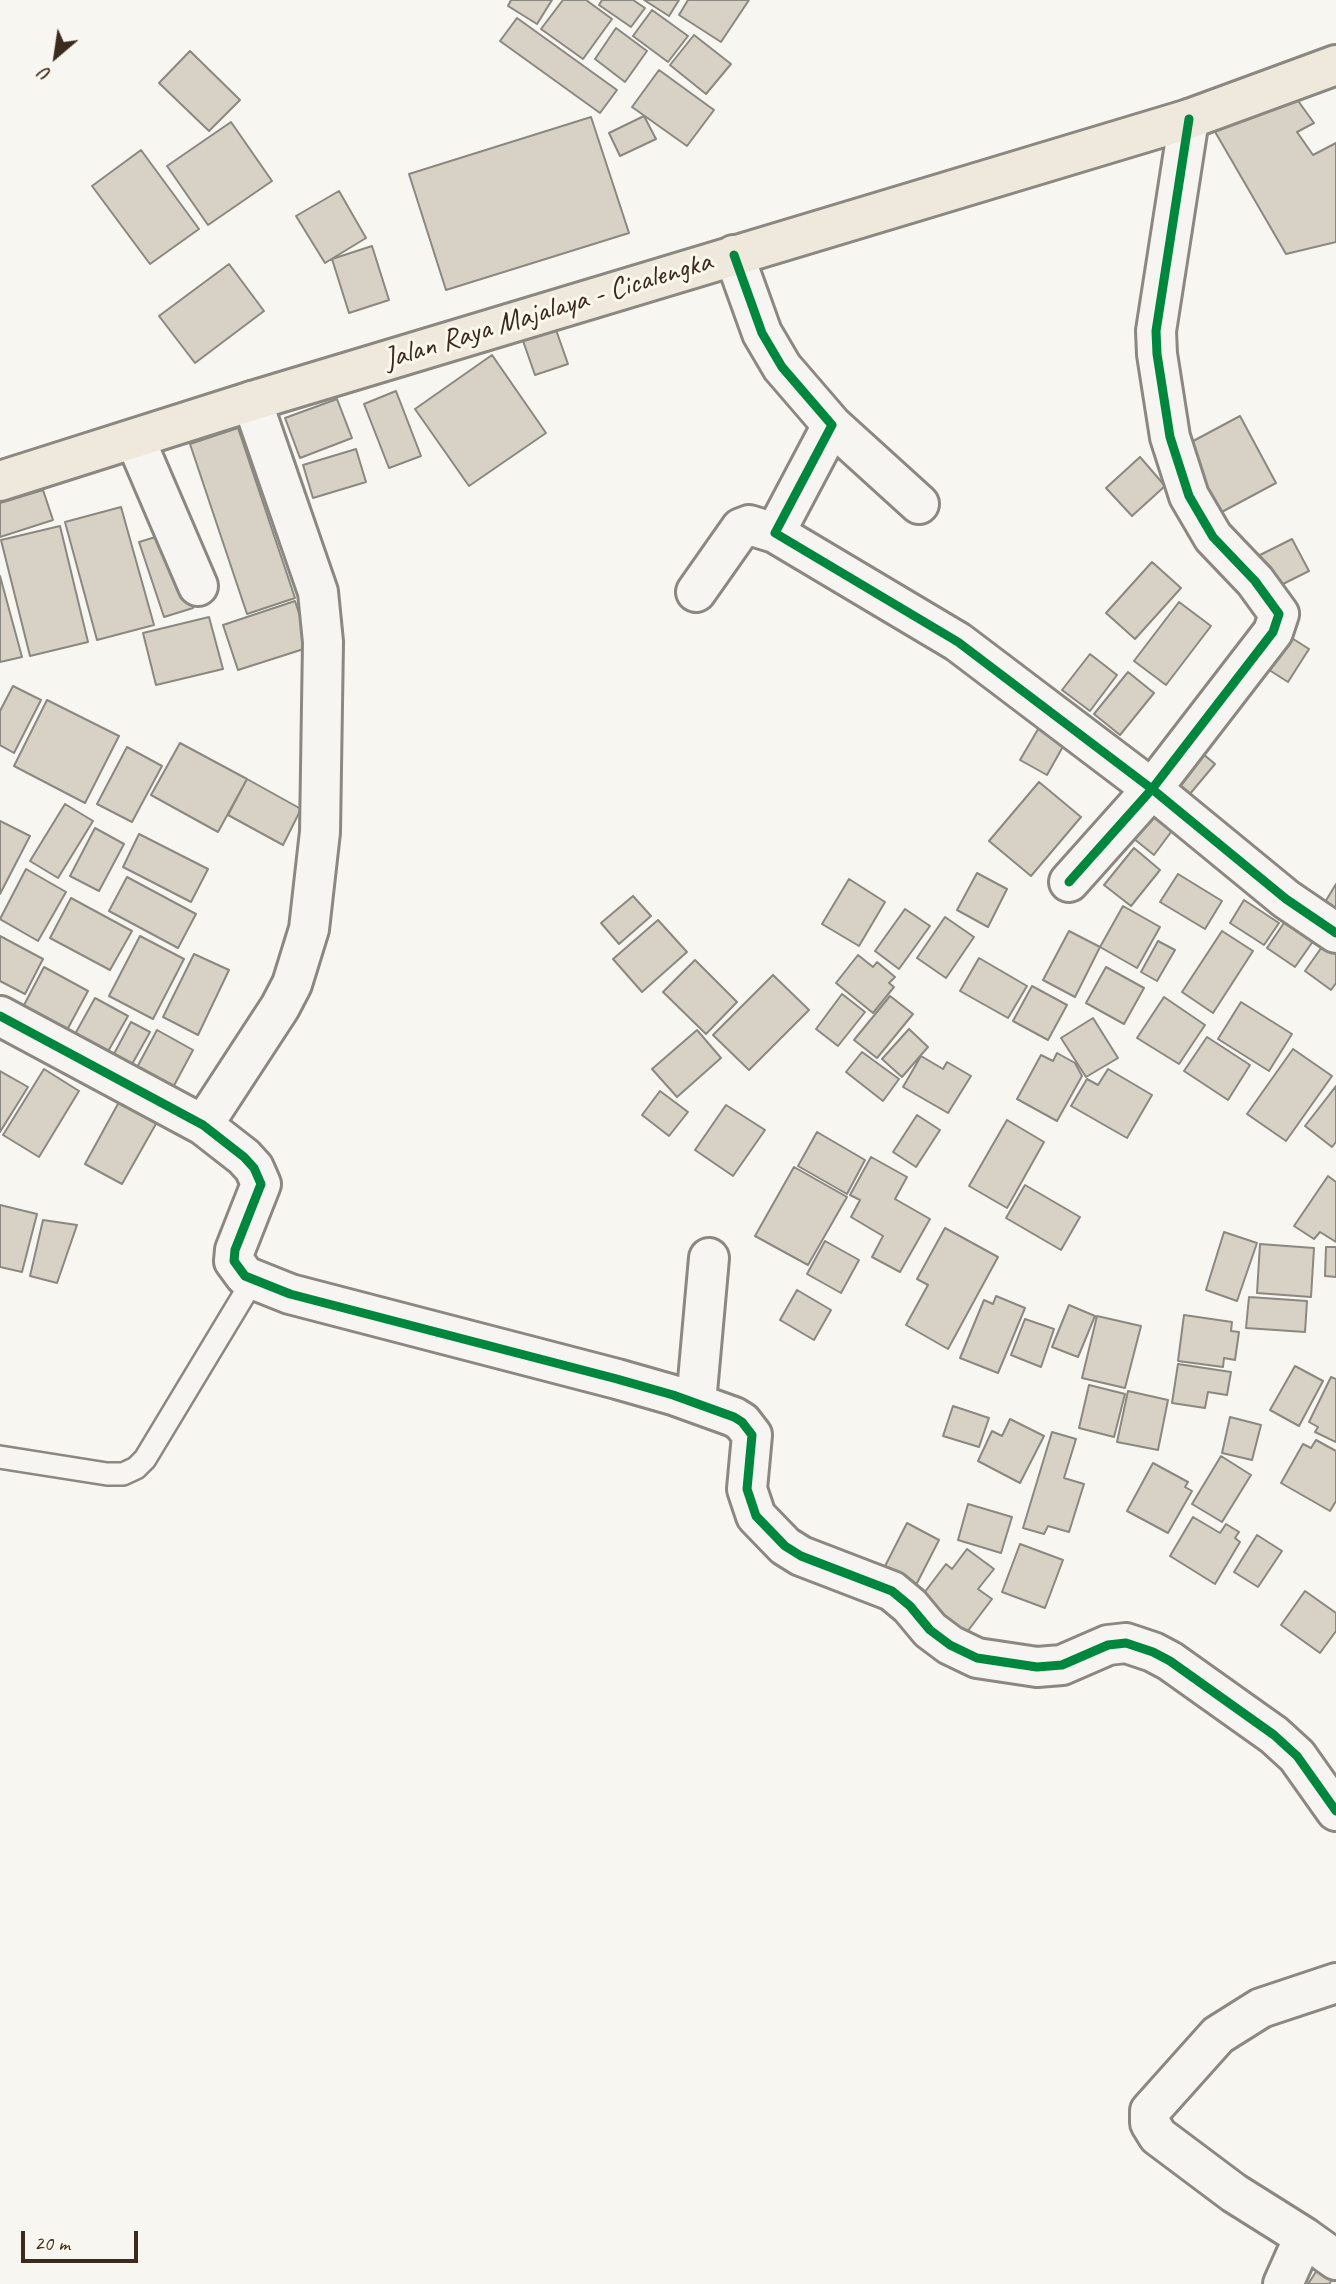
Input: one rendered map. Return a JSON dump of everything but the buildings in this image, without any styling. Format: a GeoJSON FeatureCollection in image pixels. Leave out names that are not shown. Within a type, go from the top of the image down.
{"type":"FeatureCollection","features":[{"type":"Feature","properties":{"kind":"main road","name":"Jalan Raya Majalaya - Cicalengka"},"geometry":{"type":"LineString","coordinates":[[0,481],[252,401],[1189,119],[1336,65]]}},
{"type":"Feature","properties":{"kind":"street"},"geometry":{"type":"LineString","coordinates":[[1069,882],[1152,789],[1273,632],[1279,614],[1255,581],[1213,537],[1189,496],[1170,437],[1156,331],[1189,119]]}},
{"type":"Feature","properties":{"kind":"street"},"geometry":{"type":"LineString","coordinates":[[734,256],[762,333],[782,367],[832,425],[919,504]]}},
{"type":"Feature","properties":{"kind":"street"},"geometry":{"type":"LineString","coordinates":[[203,1125],[280,1007],[292,984],[309,929],[320,832],[323,642],[318,592],[252,401]]}},
{"type":"Feature","properties":{"kind":"street"},"geometry":{"type":"LineString","coordinates":[[775,533],[832,425]]}},
{"type":"Feature","properties":{"kind":"street"},"geometry":{"type":"LineString","coordinates":[[135,439],[198,586]]}},
{"type":"Feature","properties":{"kind":"street"},"geometry":{"type":"LineString","coordinates":[[696,592],[741,527],[749,525],[775,533],[958,642],[1152,789],[1286,899],[1336,933]]}},
{"type":"Feature","properties":{"kind":"street"},"geometry":{"type":"LineString","coordinates":[[0,1016],[203,1125],[244,1157],[261,1184],[235,1250],[234,1261],[245,1276],[303,1297],[617,1379],[734,1417],[747,1427],[752,1435],[747,1489],[756,1516],[766,1529],[801,1556],[892,1591],[910,1606],[930,1630],[950,1645],[977,1658],[1037,1667],[1062,1665],[1108,1645],[1126,1643],[1153,1652],[1170,1661],[1274,1735],[1297,1756],[1336,1811]]}},
{"type":"Feature","properties":{"kind":"street"},"geometry":{"type":"LineString","coordinates":[[696,1403],[709,1258]]}},
{"type":"Feature","properties":{"kind":"street"},"geometry":{"type":"LineString","coordinates":[[1336,1983],[1261,2008],[1218,2035],[1150,2111],[1150,2123],[1157,2136],[1234,2193],[1336,2260]]}},
{"type":"Feature","properties":{"kind":"street"},"geometry":{"type":"LineString","coordinates":[[1283,2284],[1304,2237]]}},
{"type":"Feature","properties":{"kind":"lane"},"geometry":{"type":"LineString","coordinates":[[0,1457],[107,1474],[123,1474],[136,1468],[145,1459],[253,1280]]}},
{"type":"Feature","properties":{"kind":"cycle path"},"geometry":{"type":"LineString","coordinates":[[1069,882],[1152,789],[1273,632],[1279,614],[1255,581],[1213,537],[1189,496],[1170,437],[1156,331],[1189,119]]}},
{"type":"Feature","properties":{"kind":"cycle path"},"geometry":{"type":"LineString","coordinates":[[734,255],[762,333],[782,367],[832,425],[775,533],[958,642],[1152,789],[1286,899],[1336,933]]}},
{"type":"Feature","properties":{"kind":"cycle path"},"geometry":{"type":"LineString","coordinates":[[0,1016],[203,1125],[244,1157],[254,1168],[261,1184],[235,1250],[234,1261],[245,1276],[290,1294],[617,1379],[734,1417],[742,1422],[752,1435],[747,1489],[756,1516],[785,1546],[801,1556],[892,1591],[910,1606],[930,1630],[950,1645],[977,1658],[1037,1667],[1062,1665],[1108,1645],[1126,1643],[1153,1652],[1170,1661],[1274,1735],[1297,1756],[1336,1811]]}}]}
